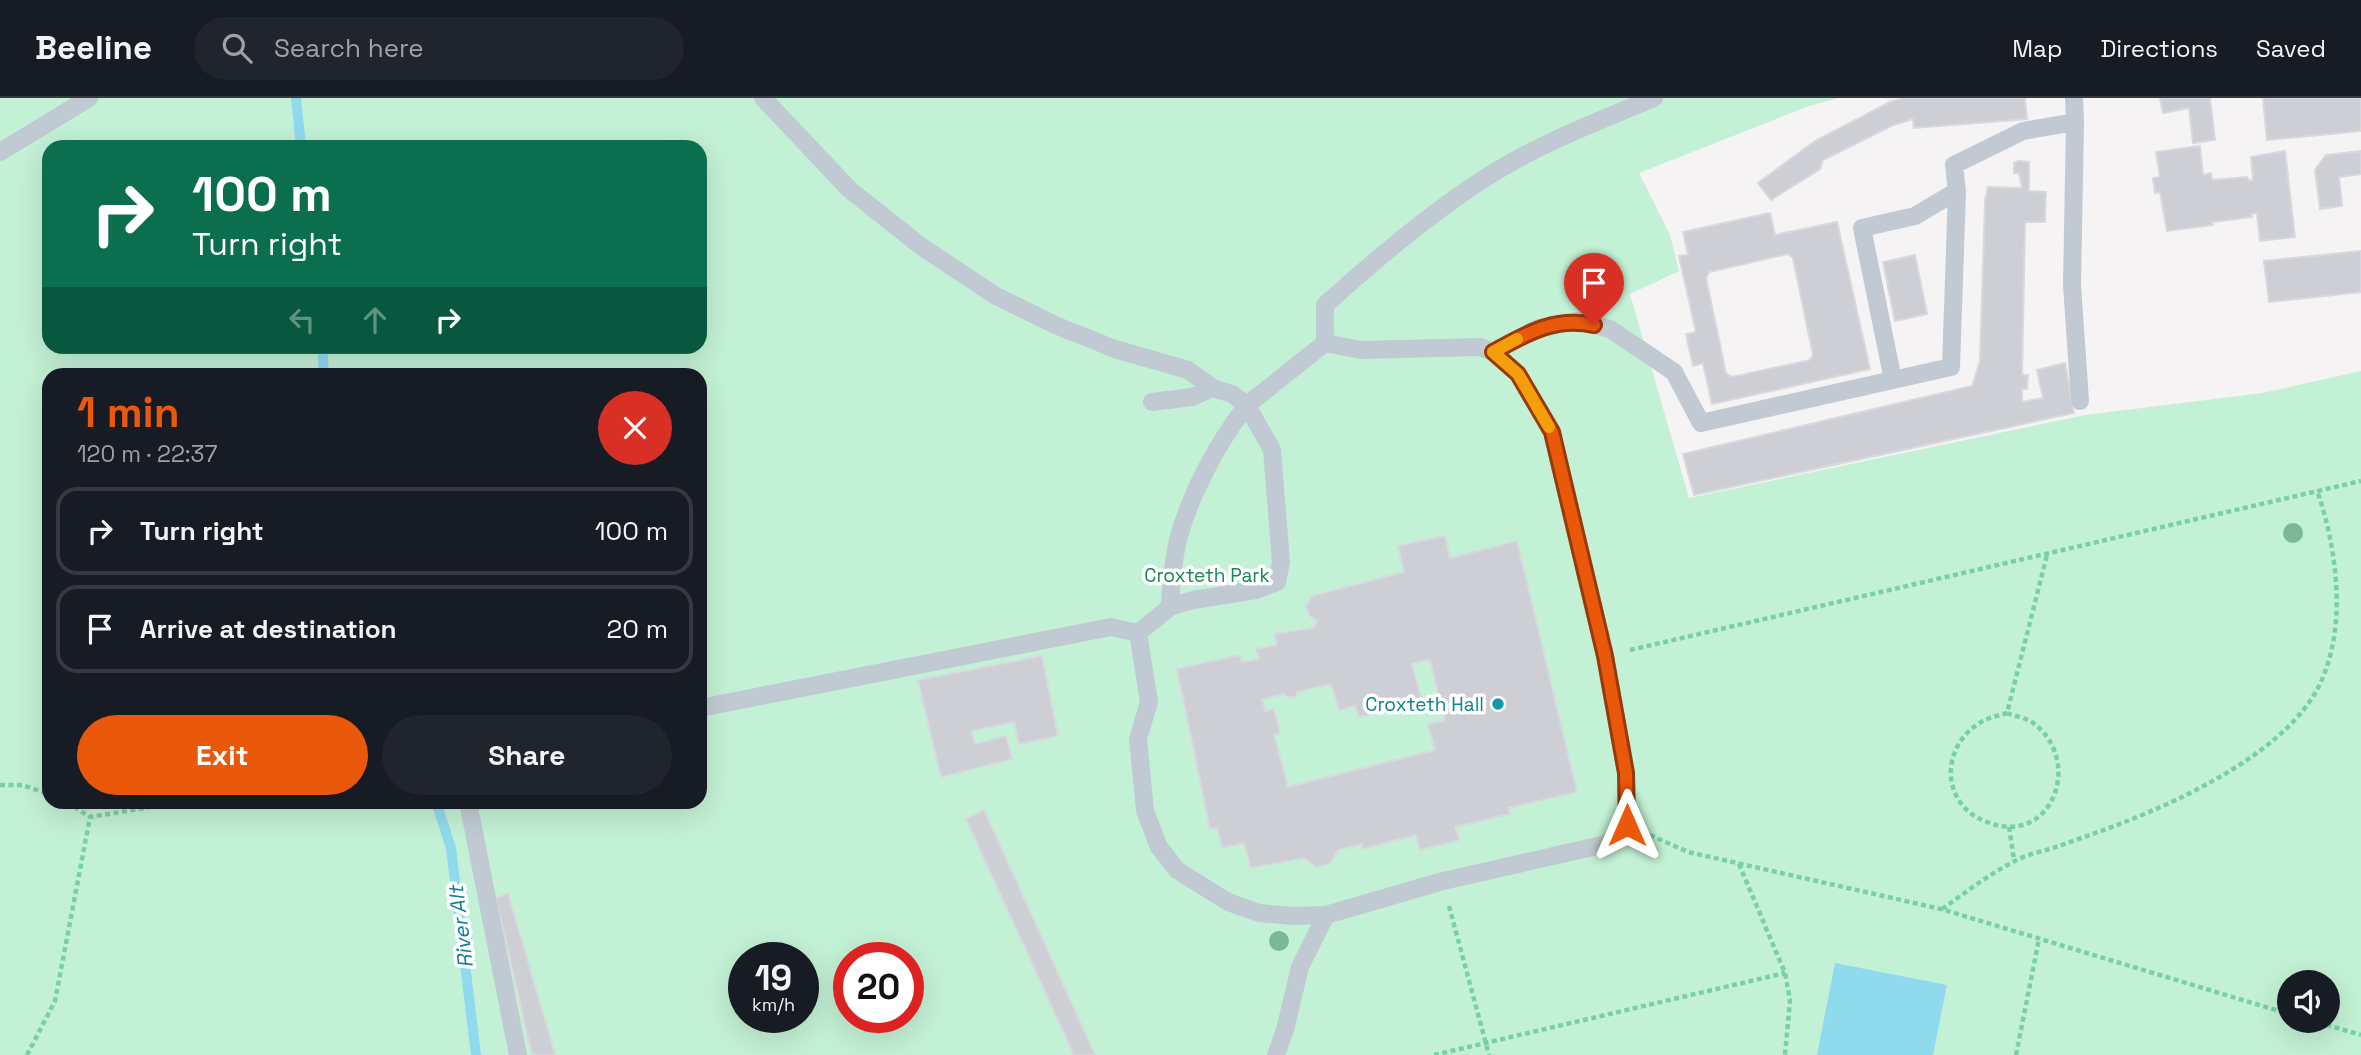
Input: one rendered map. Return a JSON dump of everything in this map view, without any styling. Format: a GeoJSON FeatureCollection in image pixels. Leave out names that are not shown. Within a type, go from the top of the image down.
{"type":"FeatureCollection","features":[{"type":"Feature","properties":{"kind":"lane"},"geometry":{"type":"LineString","coordinates":[[0,152],[89,98]]}},
{"type":"Feature","properties":{"kind":"lane"},"geometry":{"type":"LineString","coordinates":[[763,98],[850,190],[922,247],[996,296],[1055,326],[1115,349],[1188,370],[1213,388],[1231,394],[1247,405],[1272,450],[1281,562],[1276,582],[1256,590],[1193,600],[1170,607],[1138,633]]}},
{"type":"Feature","properties":{"kind":"lane"},"geometry":{"type":"LineString","coordinates":[[1325,343],[1325,305],[1378,257],[1454,200],[1510,164],[1587,124],[1654,98]]}},
{"type":"Feature","properties":{"kind":"lane"},"geometry":{"type":"LineString","coordinates":[[2074,98],[2072,285],[2080,401]]}},
{"type":"Feature","properties":{"kind":"lane"},"geometry":{"type":"LineString","coordinates":[[1493,352],[1538,328],[1577,321],[1610,329],[1674,372],[1701,424],[1951,367],[1957,191],[1954,165],[2023,131],[2075,122]]}},
{"type":"Feature","properties":{"kind":"lane"},"geometry":{"type":"LineString","coordinates":[[1893,380],[1862,228],[1915,216],[1957,191]]}},
{"type":"Feature","properties":{"kind":"lane"},"geometry":{"type":"LineString","coordinates":[[1138,633],[1149,702],[1138,739],[1145,811],[1159,847],[1177,870],[1228,902],[1259,913],[1326,915],[1443,881],[1606,844],[1627,825],[1626,773],[1605,656],[1552,432],[1518,374],[1493,352],[1480,347],[1361,349],[1325,343],[1247,405],[1234,421],[1186,516],[1171,579],[1170,607]]}},
{"type":"Feature","properties":{"kind":"lane"},"geometry":{"type":"LineString","coordinates":[[1152,402],[1192,397],[1213,388]]}},
{"type":"Feature","properties":{"kind":"lane"},"geometry":{"type":"LineString","coordinates":[[707,707],[1111,627],[1138,633]]}},
{"type":"Feature","properties":{"kind":"lane"},"geometry":{"type":"LineString","coordinates":[[469,809],[518,1055]]}},
{"type":"Feature","properties":{"kind":"lane"},"geometry":{"type":"LineString","coordinates":[[1276,1055],[1300,967],[1326,915]]}},
{"type":"Feature","properties":{"kind":"path"},"geometry":{"type":"LineString","coordinates":[[1605,656],[2361,481]]}},
{"type":"Feature","properties":{"kind":"path"},"geometry":{"type":"LineString","coordinates":[[1941,909],[2014,860],[2127,821],[2203,786],[2257,753],[2286,729],[2305,708],[2329,661],[2335,629],[2336,564],[2329,527],[2317,490]]}},
{"type":"Feature","properties":{"kind":"path"},"geometry":{"type":"LineString","coordinates":[[2007,713],[2047,555]]}},
{"type":"Feature","properties":{"kind":"path"},"geometry":{"type":"LineString","coordinates":[[2007,713],[2029,720],[2046,734],[2055,750],[2060,771],[2058,787],[2046,808],[2032,822],[2008,827],[1977,818],[1963,808],[1954,791],[1950,773],[1955,750],[1966,732],[1984,720],[2007,713]]}},
{"type":"Feature","properties":{"kind":"path"},"geometry":{"type":"LineString","coordinates":[[0,785],[22,785],[42,792]]}},
{"type":"Feature","properties":{"kind":"path"},"geometry":{"type":"LineString","coordinates":[[78,809],[90,817],[139,809]]}},
{"type":"Feature","properties":{"kind":"path"},"geometry":{"type":"LineString","coordinates":[[27,1055],[55,1002],[90,817]]}},
{"type":"Feature","properties":{"kind":"path"},"geometry":{"type":"LineString","coordinates":[[1627,825],[1688,852],[1941,909],[2277,1010]]}},
{"type":"Feature","properties":{"kind":"path"},"geometry":{"type":"LineString","coordinates":[[2008,827],[2014,860]]}},
{"type":"Feature","properties":{"kind":"path"},"geometry":{"type":"LineString","coordinates":[[1738,863],[1785,973],[1790,1000],[1785,1055]]}},
{"type":"Feature","properties":{"kind":"path"},"geometry":{"type":"LineString","coordinates":[[1443,881],[1489,1055]]}},
{"type":"Feature","properties":{"kind":"path"},"geometry":{"type":"LineString","coordinates":[[2016,1055],[2039,939]]}},
{"type":"Feature","properties":{"kind":"path"},"geometry":{"type":"LineString","coordinates":[[1434,1055],[1785,973]]}},
{"type":"Feature","properties":{"kind":"path"},"geometry":{"type":"LineString","coordinates":[[2340,1029],[2361,1035]]}},
{"type":"Feature","properties":{"kind":"green space","name":"Croxteth Park"},"geometry":{"type":"Polygon","coordinates":[[[0,98],[1838,98],[1809,106],[1639,173],[1670,235],[1679,271],[1630,294],[1689,498],[2085,415],[2263,393],[2361,371],[2361,1055],[0,1055],[0,98]]]}},
{"type":"Feature","properties":{"kind":"water"},"geometry":{"type":"Polygon","coordinates":[[[1835,963],[1947,985],[1933,1055],[1817,1055],[1835,963]]]}},
{"type":"Feature","properties":{"kind":"building"},"geometry":{"type":"Polygon","coordinates":[[[1904,98],[2025,98],[2027,119],[1914,128],[1913,119],[1893,125],[1823,160],[1820,169],[1771,200],[1758,183],[1815,141],[1890,102],[1904,98]]]}},
{"type":"Feature","properties":{"kind":"building"},"geometry":{"type":"Polygon","coordinates":[[[2160,98],[2210,98],[2215,140],[2193,143],[2189,108],[2163,113],[2160,98]]]}},
{"type":"Feature","properties":{"kind":"building"},"geometry":{"type":"Polygon","coordinates":[[[2263,98],[2361,98],[2361,131],[2267,140],[2263,98]]]}},
{"type":"Feature","properties":{"kind":"building"},"geometry":{"type":"Polygon","coordinates":[[[2200,146],[2203,175],[2211,173],[2212,180],[2247,177],[2249,181],[2253,180],[2251,157],[2285,151],[2295,237],[2260,241],[2257,213],[2251,214],[2252,217],[2212,222],[2213,225],[2167,231],[2160,192],[2155,193],[2153,178],[2160,177],[2156,152],[2200,146]]]}},
{"type":"Feature","properties":{"kind":"building"},"geometry":{"type":"Polygon","coordinates":[[[2361,151],[2361,174],[2339,177],[2342,206],[2320,209],[2315,170],[2326,155],[2361,151]]]}},
{"type":"Feature","properties":{"kind":"building"},"geometry":{"type":"Polygon","coordinates":[[[2029,162],[2029,191],[2046,192],[2045,222],[2025,222],[2022,375],[2028,375],[2027,389],[2022,389],[2022,402],[2043,398],[2037,370],[2065,363],[2074,413],[1694,495],[1683,454],[1972,386],[1980,361],[1985,201],[1988,187],[2022,188],[2019,173],[2014,173],[2014,163],[2029,162]]]}},
{"type":"Feature","properties":{"kind":"building"},"geometry":{"type":"Polygon","coordinates":[[[1770,213],[1775,235],[1837,222],[1870,369],[1712,404],[1703,363],[1693,366],[1686,334],[1696,332],[1679,256],[1688,255],[1683,232],[1770,213]],[[1788,254],[1709,272],[1706,278],[1726,373],[1732,377],[1810,360],[1813,355],[1793,258],[1788,254]]]}},
{"type":"Feature","properties":{"kind":"building"},"geometry":{"type":"Polygon","coordinates":[[[2361,251],[2361,292],[2269,302],[2264,261],[2361,251]]]}},
{"type":"Feature","properties":{"kind":"building"},"geometry":{"type":"Polygon","coordinates":[[[1915,255],[1927,314],[1895,321],[1883,262],[1915,255]]]}},
{"type":"Feature","properties":{"kind":"building","name":"Croxteth Hall"},"geometry":{"type":"Polygon","coordinates":[[[1445,536],[1450,558],[1517,541],[1577,792],[1508,808],[1510,814],[1455,827],[1459,840],[1420,850],[1416,835],[1363,849],[1362,844],[1338,850],[1330,864],[1316,867],[1304,858],[1251,868],[1244,843],[1222,848],[1217,827],[1210,829],[1177,669],[1240,655],[1242,662],[1259,659],[1256,649],[1277,645],[1274,634],[1313,628],[1318,621],[1310,616],[1306,606],[1312,596],[1404,572],[1398,546],[1445,536]],[[1430,659],[1412,664],[1422,702],[1359,717],[1355,706],[1339,710],[1331,684],[1297,692],[1296,697],[1289,698],[1284,694],[1262,699],[1265,711],[1274,709],[1280,734],[1274,735],[1288,787],[1435,750],[1428,724],[1445,721],[1430,659]]]}},
{"type":"Feature","properties":{"kind":"building"},"geometry":{"type":"Polygon","coordinates":[[[1042,656],[1058,736],[1019,744],[1014,722],[971,731],[975,744],[1006,736],[1012,759],[941,777],[918,680],[1042,656]]]}},
{"type":"Feature","properties":{"kind":"building"},"geometry":{"type":"Polygon","coordinates":[[[984,810],[1095,1055],[1074,1055],[966,819],[984,810]]]}},
{"type":"Feature","properties":{"kind":"building"},"geometry":{"type":"Polygon","coordinates":[[[508,893],[555,1055],[532,1055],[496,898],[508,893]]]}},
{"type":"Feature","properties":{"kind":"waterway","name":"River Alt"},"geometry":{"type":"LineString","coordinates":[[296,98],[300,140]]}},
{"type":"Feature","properties":{"kind":"waterway","name":"River Alt"},"geometry":{"type":"LineString","coordinates":[[323,354],[324,368]]}},
{"type":"Feature","properties":{"kind":"waterway","name":"River Alt"},"geometry":{"type":"LineString","coordinates":[[438,809],[451,848],[476,1055]]}},
{"type":"Feature","properties":{"kind":"slow traffic"},"geometry":{"type":"LineString","coordinates":[[1517,339],[1493,352],[1518,374],[1549,427]]}},
{"type":"Feature","properties":{"kind":"place","name":"Croxteth Hall"},"geometry":{"type":"Point","coordinates":[1498,704]}},
{"type":"Feature","properties":{"kind":"route"},"geometry":{"type":"LineString","coordinates":[[1594,325],[1577,321],[1538,328],[1493,352],[1518,374],[1552,432],[1605,656],[1626,773],[1627,825]]}}]}
